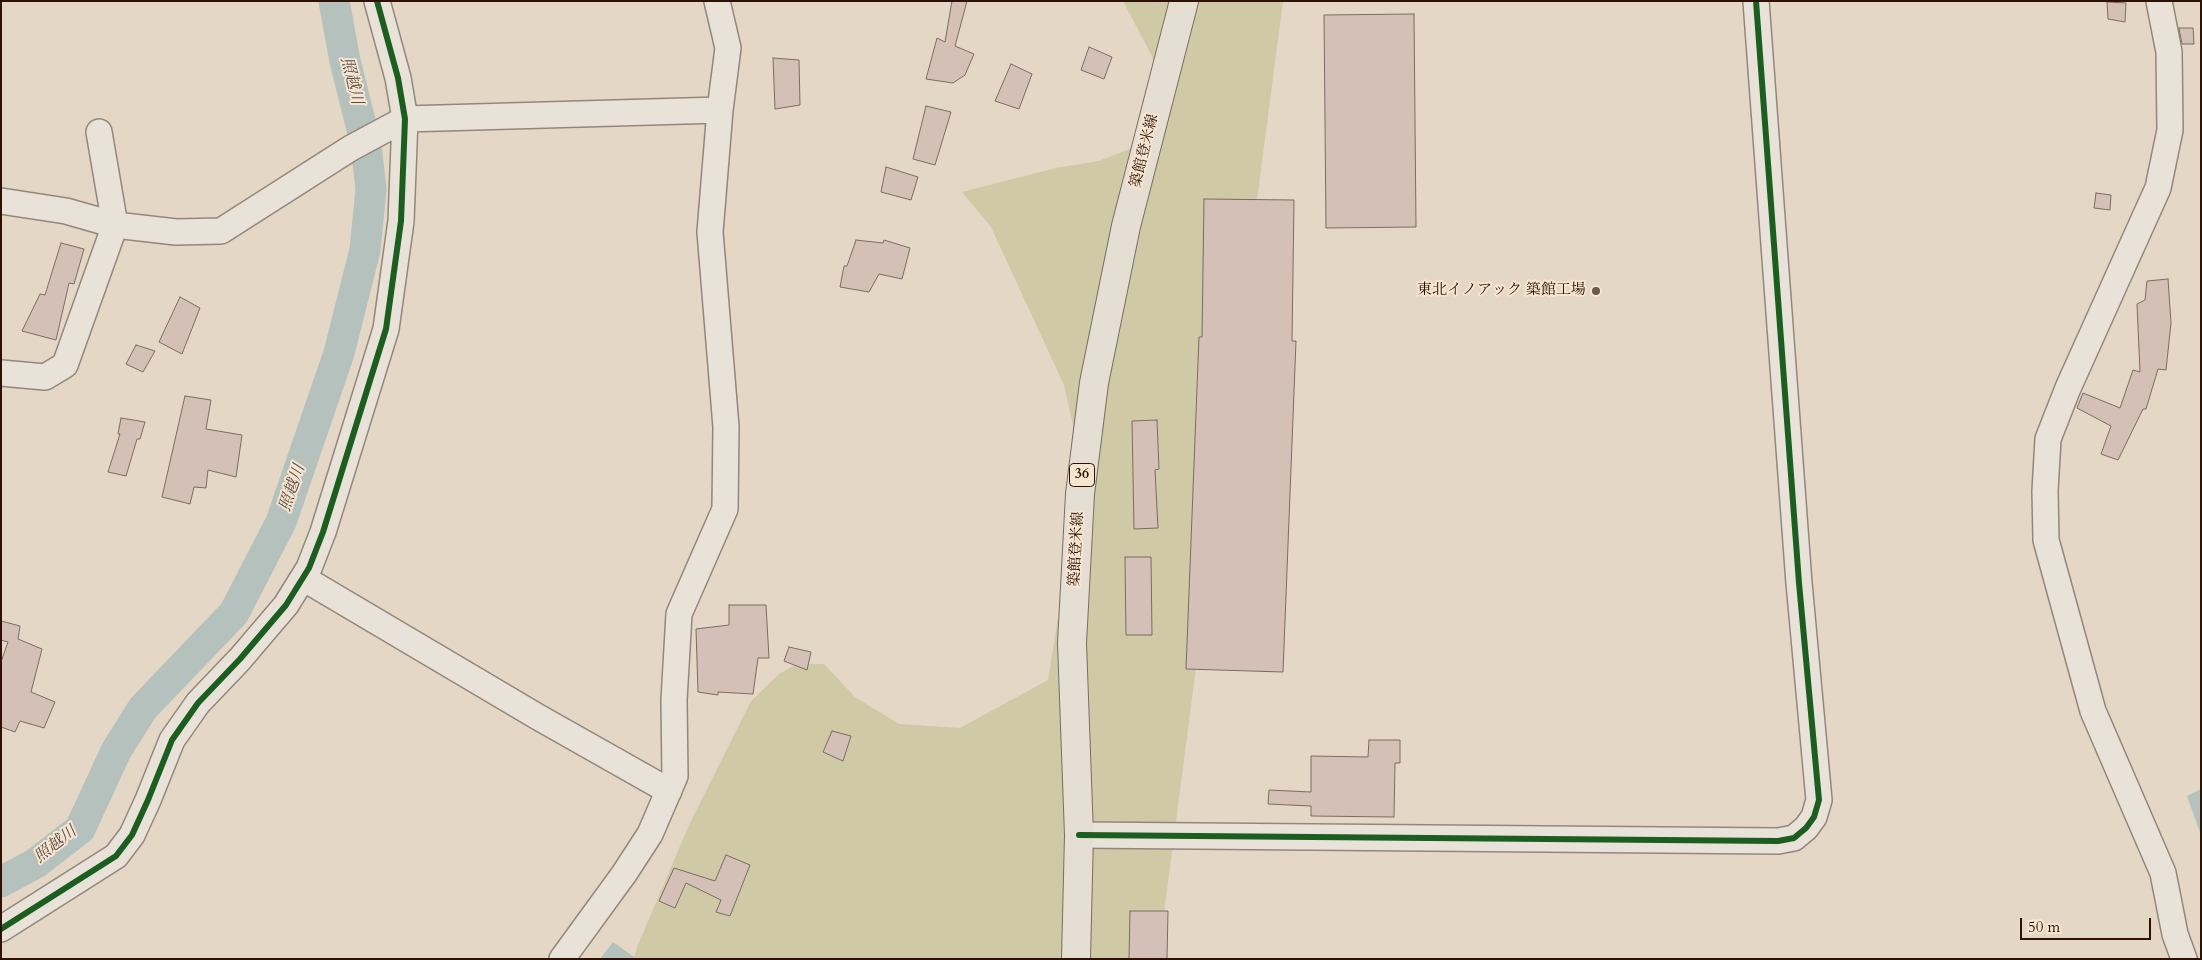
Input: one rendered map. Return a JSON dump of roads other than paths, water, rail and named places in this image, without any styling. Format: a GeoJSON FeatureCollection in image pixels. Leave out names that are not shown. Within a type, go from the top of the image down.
{"type":"FeatureCollection","features":[{"type":"Feature","properties":{"kind":"main road","name":"築館登米線"},"geometry":{"type":"LineString","coordinates":[[1076,959],[1079,836],[1072,643],[1080,494],[1094,383],[1126,226],[1184,1]]}},
{"type":"Feature","properties":{"kind":"street"},"geometry":{"type":"LineString","coordinates":[[1,929],[116,856],[132,834],[172,740],[198,703],[240,659],[286,605],[309,568],[323,532],[386,329],[401,221],[405,119],[398,78],[377,1]]}},
{"type":"Feature","properties":{"kind":"street"},"geometry":{"type":"LineString","coordinates":[[562,959],[624,874],[650,834],[675,776],[674,700],[679,614],[725,509],[726,427],[710,232],[720,110],[728,48],[717,1]]}},
{"type":"Feature","properties":{"kind":"street"},"geometry":{"type":"LineString","coordinates":[[1079,836],[1778,841],[1794,838],[1806,828],[1814,817],[1819,800],[1799,583],[1756,1]]}},
{"type":"Feature","properties":{"kind":"street"},"geometry":{"type":"LineString","coordinates":[[2160,1],[2169,52],[2170,130],[2158,188],[2068,388],[2048,439],[2045,491],[2046,540],[2093,711],[2163,873],[2175,934],[2184,959]]}},
{"type":"Feature","properties":{"kind":"street"},"geometry":{"type":"LineString","coordinates":[[1,201],[66,211],[115,225],[176,232],[221,230],[351,148],[405,119],[720,110]]}},
{"type":"Feature","properties":{"kind":"street"},"geometry":{"type":"LineString","coordinates":[[1,373],[45,377],[65,365],[115,225],[99,132]]}},
{"type":"Feature","properties":{"kind":"street"},"geometry":{"type":"LineString","coordinates":[[303,578],[538,717],[669,791]]}},
{"type":"Feature","properties":{"kind":"waterway","name":"照越川"},"geometry":{"type":"LineString","coordinates":[[1,882],[36,863],[80,829],[116,751],[143,708],[234,613],[281,522],[339,353],[365,250],[371,189],[366,145],[345,61],[334,1]]}},
{"type":"Feature","properties":{"kind":"place","name":"東北イノアック 築館工場"},"geometry":{"type":"Point","coordinates":[1596,291]}}]}
